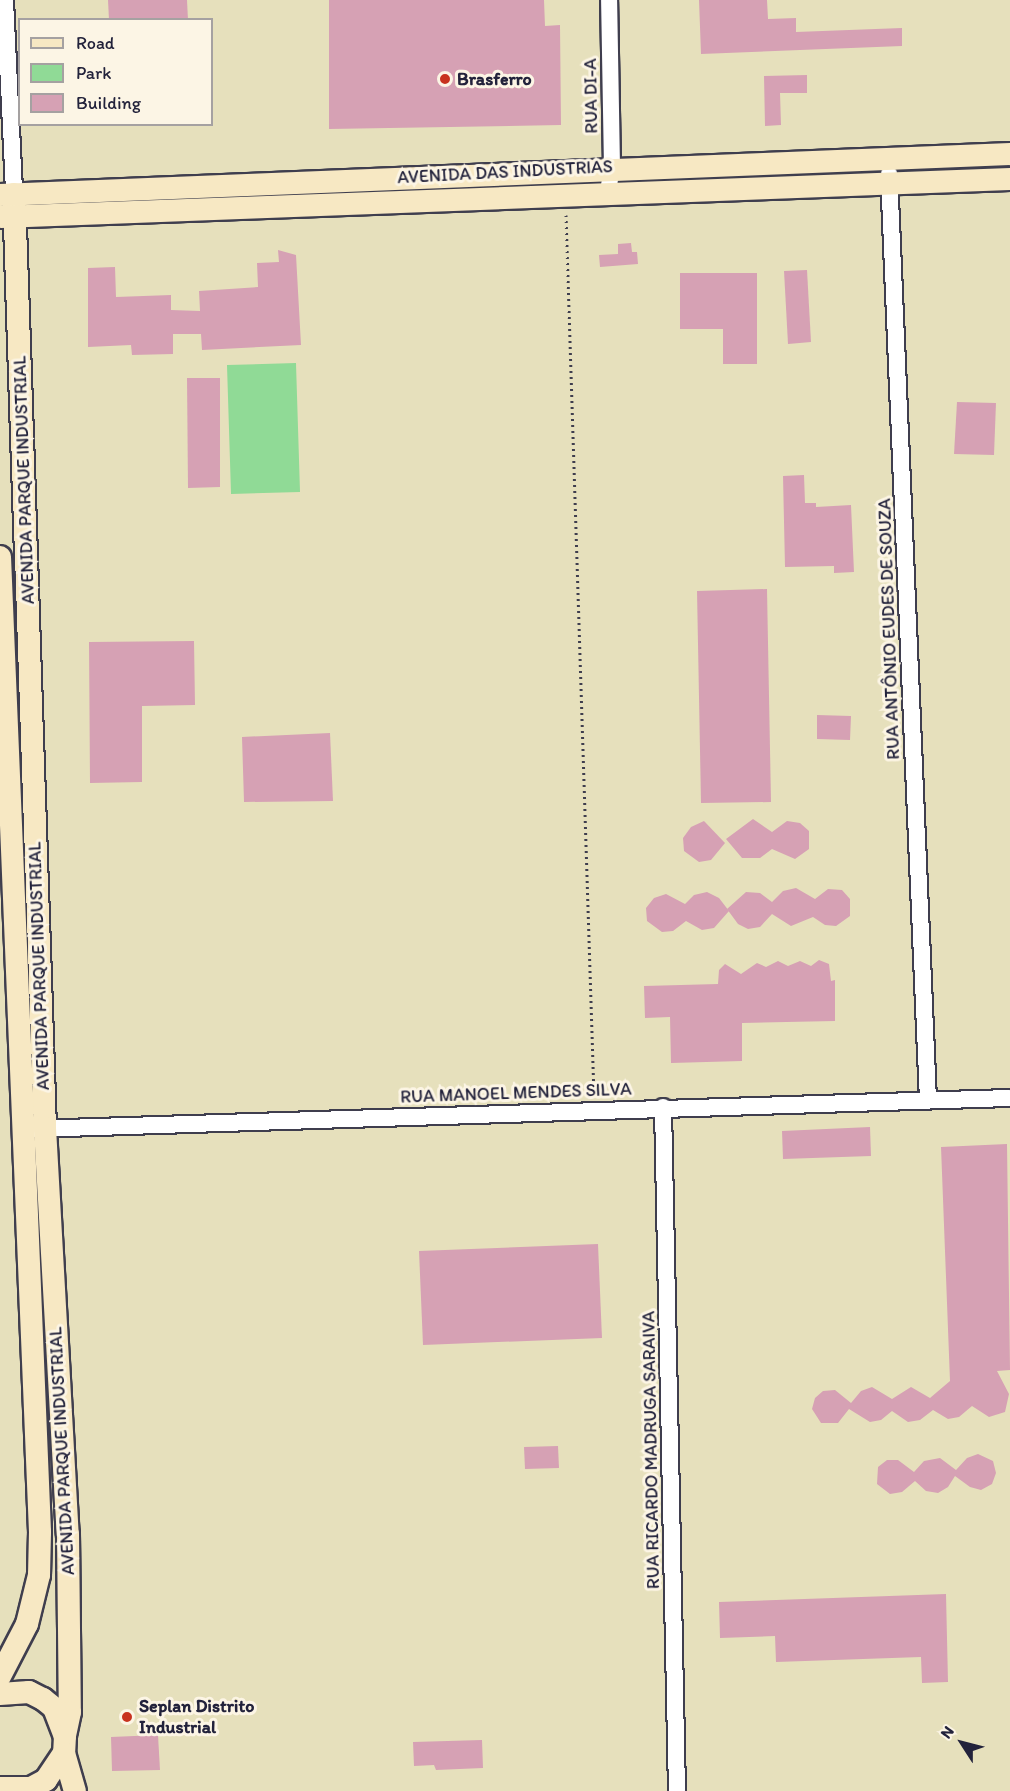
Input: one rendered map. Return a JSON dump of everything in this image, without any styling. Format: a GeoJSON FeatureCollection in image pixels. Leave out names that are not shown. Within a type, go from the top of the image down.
{"type":"FeatureCollection","features":[{"type":"Feature","properties":{"kind":"main road","name":"AVENIDA DAS INDUSTRIAS"},"geometry":{"type":"LineString","coordinates":[[7,195],[612,167],[1010,154]]}},
{"type":"Feature","properties":{"kind":"main road","name":"AVENIDA DAS INDUSTRIAS"},"geometry":{"type":"LineString","coordinates":[[8,217],[566,193],[1010,179]]}},
{"type":"Feature","properties":{"kind":"main road"},"geometry":{"type":"LineString","coordinates":[[315,204],[318,181]]}},
{"type":"Feature","properties":{"kind":"main road","name":"AVENIDA PARQUE INDUSTRIAL"},"geometry":{"type":"LineString","coordinates":[[0,1676],[27,1624],[39,1575],[34,1129],[22,801],[25,541],[7,195]]}},
{"type":"Feature","properties":{"kind":"main road"},"geometry":{"type":"LineString","coordinates":[[0,543],[25,541]]}},
{"type":"Feature","properties":{"kind":"main road","name":"AVENIDA PARQUE INDUSTRIAL"},"geometry":{"type":"LineString","coordinates":[[0,557],[22,801]]}},
{"type":"Feature","properties":{"kind":"main road","name":"AVENIDA PARQUE INDUSTRIAL"},"geometry":{"type":"LineString","coordinates":[[34,1129],[64,1464],[70,1712],[65,1745],[75,1791]]}},
{"type":"Feature","properties":{"kind":"main road"},"geometry":{"type":"LineString","coordinates":[[37,1466],[64,1464]]}},
{"type":"Feature","properties":{"kind":"main road"},"geometry":{"type":"LineString","coordinates":[[0,1694],[21,1692],[43,1698],[54,1708],[65,1745],[57,1768],[39,1784],[15,1790],[1,1789]]}},
{"type":"Feature","properties":{"kind":"street"},"geometry":{"type":"LineString","coordinates":[[5,0],[7,195]]}},
{"type":"Feature","properties":{"kind":"street","name":"RUA DI-A"},"geometry":{"type":"LineString","coordinates":[[608,192],[612,167],[609,0]]}},
{"type":"Feature","properties":{"kind":"street","name":"RUA ANTÔNIO EUDES DE SOUZA"},"geometry":{"type":"LineString","coordinates":[[889,158],[928,1099]]}},
{"type":"Feature","properties":{"kind":"street","name":"RUA MANOEL MENDES SILVA"},"geometry":{"type":"LineString","coordinates":[[34,1129],[594,1109],[1010,1098]]}},
{"type":"Feature","properties":{"kind":"street","name":"RUA RICARDO MADRUGA SARAIVA"},"geometry":{"type":"LineString","coordinates":[[663,1107],[677,1791]]}},
{"type":"Feature","properties":{"kind":"path"},"geometry":{"type":"LineString","coordinates":[[566,193],[594,1109]]}},
{"type":"Feature","properties":{"kind":"green space"},"geometry":{"type":"Polygon","coordinates":[[[296,363],[300,492],[231,494],[227,365],[296,363]]]}},
{"type":"Feature","properties":{"kind":"building"},"geometry":{"type":"Polygon","coordinates":[[[108,0],[187,0],[188,18],[109,18],[108,0]]]}},
{"type":"Feature","properties":{"kind":"building","name":"Brasferro"},"geometry":{"type":"Polygon","coordinates":[[[329,0],[544,0],[545,26],[560,25],[561,125],[329,129],[329,0]]]}},
{"type":"Feature","properties":{"kind":"building"},"geometry":{"type":"Polygon","coordinates":[[[699,0],[767,0],[768,19],[796,18],[796,32],[902,28],[902,46],[701,54],[699,0]]]}},
{"type":"Feature","properties":{"kind":"building"},"geometry":{"type":"Polygon","coordinates":[[[807,75],[807,93],[780,93],[781,125],[765,126],[764,76],[807,75]]]}},
{"type":"Feature","properties":{"kind":"building"},"geometry":{"type":"Polygon","coordinates":[[[631,243],[632,252],[637,252],[638,264],[600,267],[599,255],[618,254],[618,244],[631,243]]]}},
{"type":"Feature","properties":{"kind":"building"},"geometry":{"type":"Polygon","coordinates":[[[278,250],[296,255],[301,345],[202,350],[201,334],[173,334],[173,354],[132,355],[131,345],[88,347],[88,268],[115,267],[116,297],[171,295],[171,310],[200,311],[199,291],[258,287],[257,263],[279,262],[278,250]]]}},
{"type":"Feature","properties":{"kind":"building"},"geometry":{"type":"Polygon","coordinates":[[[807,270],[811,342],[788,344],[784,271],[807,270]]]}},
{"type":"Feature","properties":{"kind":"building"},"geometry":{"type":"Polygon","coordinates":[[[680,273],[757,273],[757,364],[723,364],[723,329],[680,329],[680,273]]]}},
{"type":"Feature","properties":{"kind":"building"},"geometry":{"type":"Polygon","coordinates":[[[187,378],[220,378],[220,487],[188,488],[187,378]]]}},
{"type":"Feature","properties":{"kind":"building"},"geometry":{"type":"Polygon","coordinates":[[[957,402],[996,403],[994,455],[954,454],[957,402]]]}},
{"type":"Feature","properties":{"kind":"building"},"geometry":{"type":"Polygon","coordinates":[[[804,475],[805,503],[816,503],[816,507],[851,505],[854,572],[834,573],[834,566],[785,567],[783,476],[804,475]]]}},
{"type":"Feature","properties":{"kind":"building"},"geometry":{"type":"Polygon","coordinates":[[[767,589],[771,802],[701,803],[697,591],[767,589]]]}},
{"type":"Feature","properties":{"kind":"building"},"geometry":{"type":"Polygon","coordinates":[[[194,641],[195,705],[142,706],[142,782],[90,783],[89,642],[194,641]]]}},
{"type":"Feature","properties":{"kind":"building"},"geometry":{"type":"Polygon","coordinates":[[[817,715],[851,716],[850,740],[817,739],[817,715]]]}},
{"type":"Feature","properties":{"kind":"building"},"geometry":{"type":"Polygon","coordinates":[[[330,733],[333,801],[244,802],[242,737],[330,733]]]}},
{"type":"Feature","properties":{"kind":"building"},"geometry":{"type":"Polygon","coordinates":[[[753,819],[772,832],[787,821],[800,823],[809,831],[809,849],[795,859],[772,849],[760,858],[742,858],[726,839],[753,819]]]}},
{"type":"Feature","properties":{"kind":"building"},"geometry":{"type":"Polygon","coordinates":[[[704,821],[725,843],[711,860],[699,862],[684,851],[683,838],[691,827],[704,821]]]}},
{"type":"Feature","properties":{"kind":"building"},"geometry":{"type":"Polygon","coordinates":[[[796,888],[815,899],[828,889],[842,890],[850,899],[850,916],[836,926],[825,925],[813,917],[791,926],[772,914],[760,927],[748,929],[738,924],[727,909],[746,892],[760,893],[772,902],[783,891],[796,888]]]}},
{"type":"Feature","properties":{"kind":"building"},"geometry":{"type":"Polygon","coordinates":[[[707,892],[719,898],[729,911],[714,928],[702,930],[686,921],[673,931],[662,932],[647,921],[646,908],[654,898],[666,894],[685,904],[694,895],[707,892]]]}},
{"type":"Feature","properties":{"kind":"building"},"geometry":{"type":"Polygon","coordinates":[[[819,960],[829,964],[831,981],[835,980],[835,1021],[742,1023],[742,1061],[671,1063],[670,1017],[645,1018],[644,986],[718,984],[719,970],[725,964],[741,974],[757,963],[766,967],[778,961],[788,966],[800,961],[811,966],[819,960]]]}},
{"type":"Feature","properties":{"kind":"building"},"geometry":{"type":"Polygon","coordinates":[[[870,1127],[871,1156],[783,1159],[782,1131],[870,1127]]]}},
{"type":"Feature","properties":{"kind":"building"},"geometry":{"type":"Polygon","coordinates":[[[1007,1144],[1010,1370],[997,1371],[1009,1394],[1005,1412],[989,1417],[972,1406],[959,1417],[948,1419],[933,1410],[920,1420],[908,1422],[892,1411],[881,1420],[870,1422],[849,1409],[838,1423],[821,1423],[812,1409],[815,1398],[823,1391],[835,1390],[851,1403],[861,1391],[872,1387],[892,1399],[911,1387],[930,1398],[950,1381],[941,1147],[1007,1144]]]}},
{"type":"Feature","properties":{"kind":"building"},"geometry":{"type":"Polygon","coordinates":[[[598,1244],[602,1338],[423,1345],[419,1251],[598,1244]]]}},
{"type":"Feature","properties":{"kind":"building"},"geometry":{"type":"Polygon","coordinates":[[[558,1446],[559,1468],[525,1469],[524,1447],[558,1446]]]}},
{"type":"Feature","properties":{"kind":"building"},"geometry":{"type":"Polygon","coordinates":[[[978,1454],[993,1461],[996,1473],[992,1484],[981,1490],[970,1487],[955,1476],[948,1487],[938,1493],[926,1491],[915,1481],[902,1492],[890,1494],[877,1484],[878,1467],[887,1460],[898,1460],[914,1472],[924,1461],[940,1458],[956,1470],[967,1458],[978,1454]]]}},
{"type":"Feature","properties":{"kind":"building"},"geometry":{"type":"Polygon","coordinates":[[[946,1594],[948,1682],[922,1683],[921,1657],[776,1662],[775,1636],[720,1638],[719,1602],[946,1594]]]}},
{"type":"Feature","properties":{"kind":"building"},"geometry":{"type":"Polygon","coordinates":[[[158,1735],[160,1770],[112,1771],[111,1737],[158,1735]]]}},
{"type":"Feature","properties":{"kind":"building"},"geometry":{"type":"Polygon","coordinates":[[[482,1740],[483,1768],[436,1770],[434,1765],[414,1766],[413,1742],[482,1740]]]}},
{"type":"Feature","properties":{"kind":"place","name":"Brasferro"},"geometry":{"type":"Point","coordinates":[445,79]}},
{"type":"Feature","properties":{"kind":"place","name":"Seplan Distrito Industrial"},"geometry":{"type":"Point","coordinates":[127,1717]}}]}
